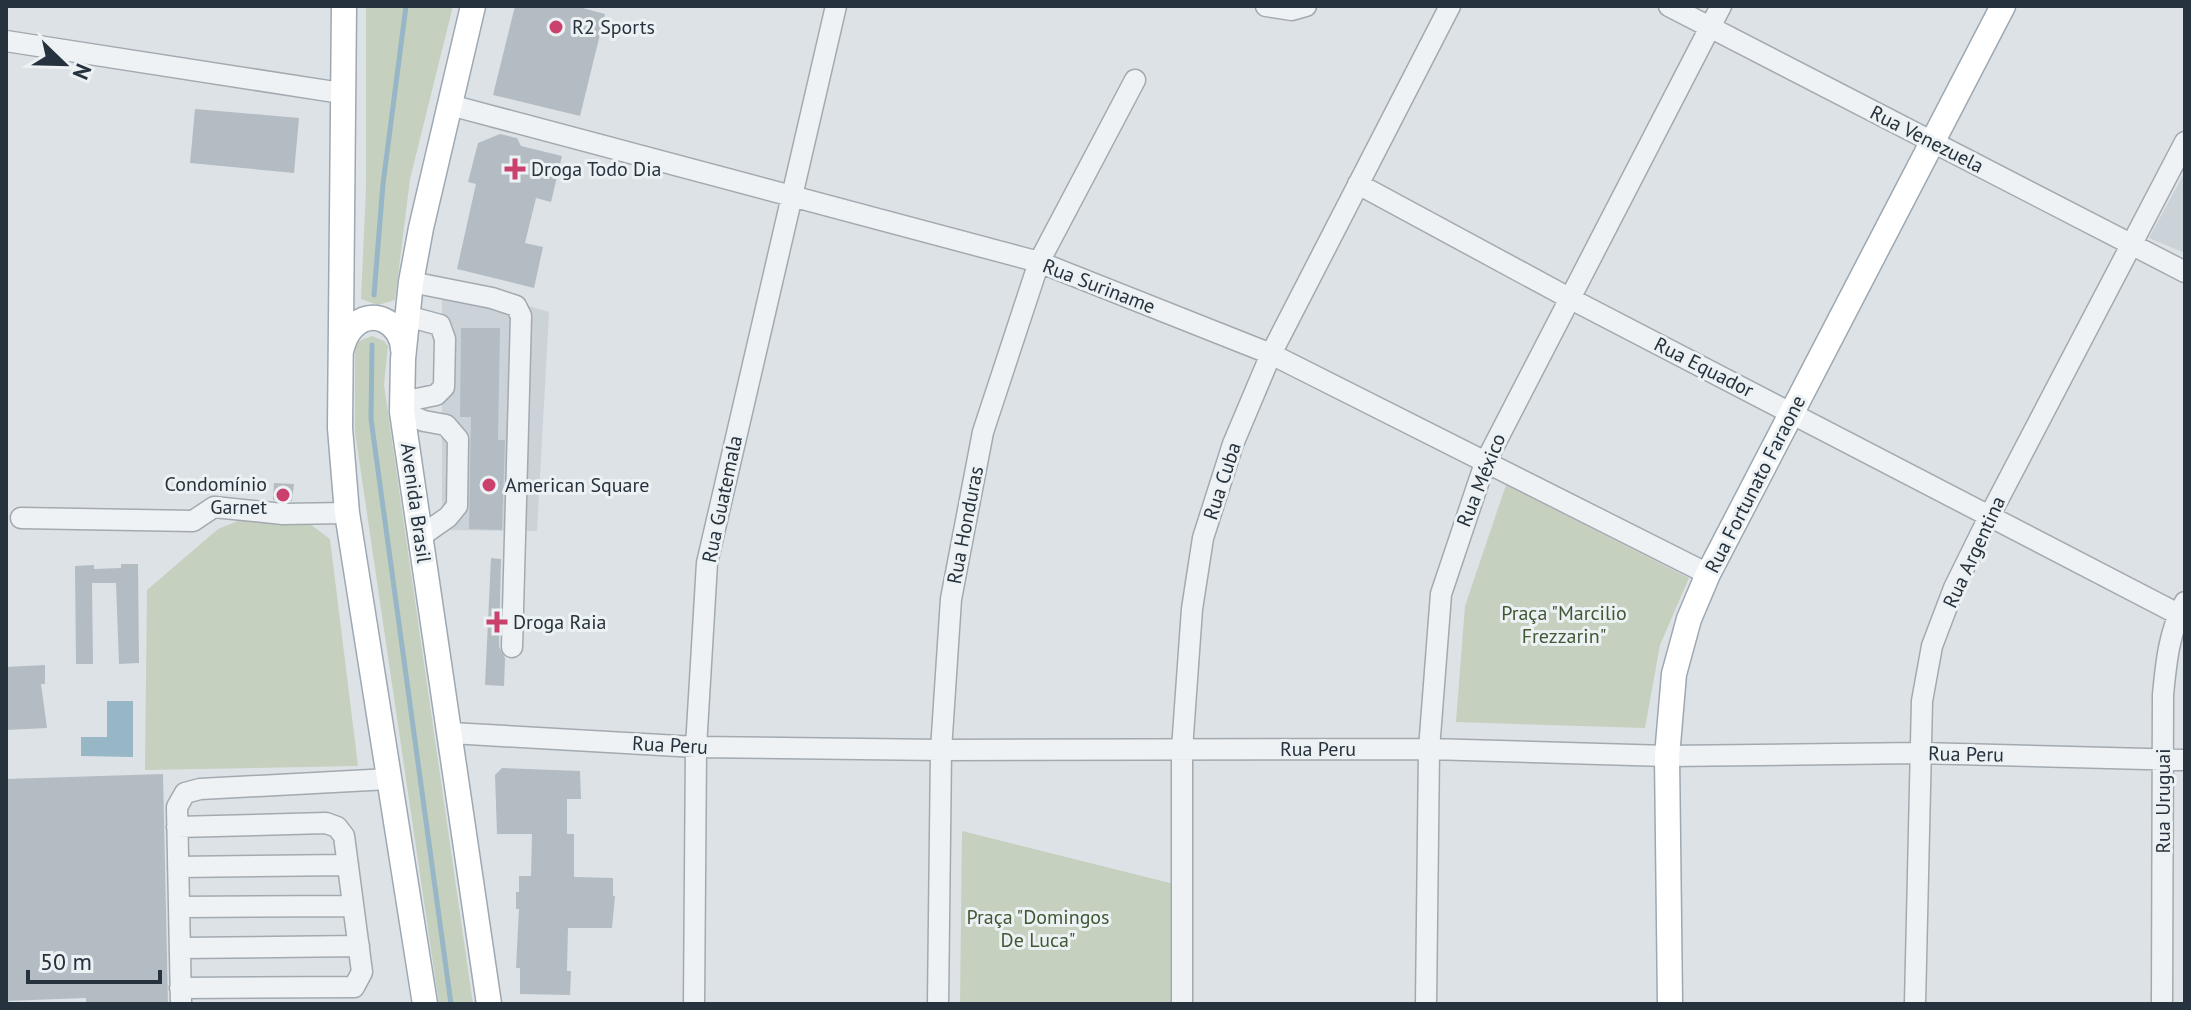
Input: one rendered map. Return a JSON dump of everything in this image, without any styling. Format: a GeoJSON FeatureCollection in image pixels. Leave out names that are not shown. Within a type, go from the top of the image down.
{"type":"FeatureCollection","features":[{"type":"Feature","properties":{"kind":"main road"},"geometry":{"type":"LineString","coordinates":[[344,6],[340,428],[347,513],[425,1004]]}},
{"type":"Feature","properties":{"kind":"main road","name":"Avenida Brasil"},"geometry":{"type":"LineString","coordinates":[[473,6],[411,282],[403,359],[402,407],[489,1004]]}},
{"type":"Feature","properties":{"kind":"main road","name":"Rua Fortunato Faraone"},"geometry":{"type":"LineString","coordinates":[[1670,1004],[1667,756],[1674,674],[1689,619],[1708,574],[2003,6]]}},
{"type":"Feature","properties":{"kind":"main road"},"geometry":{"type":"LineString","coordinates":[[340,354],[352,328],[368,318],[378,318],[388,321],[400,334],[403,359]]}},
{"type":"Feature","properties":{"kind":"street","name":"Rua Guatemala"},"geometry":{"type":"LineString","coordinates":[[694,1004],[696,747],[707,563],[836,6]]}},
{"type":"Feature","properties":{"kind":"street"},"geometry":{"type":"LineString","coordinates":[[1266,6],[1292,10],[1306,6]]}},
{"type":"Feature","properties":{"kind":"street","name":"Rua Cuba"},"geometry":{"type":"LineString","coordinates":[[1182,1004],[1182,749],[1192,609],[1203,538],[1233,444],[1271,354],[1450,6]]}},
{"type":"Feature","properties":{"kind":"street","name":"Rua Venezuela"},"geometry":{"type":"LineString","coordinates":[[1669,6],[2185,272]]}},
{"type":"Feature","properties":{"kind":"street","name":"Rua México"},"geometry":{"type":"LineString","coordinates":[[1426,1004],[1429,749],[1441,594],[1485,463],[1721,6]]}},
{"type":"Feature","properties":{"kind":"street"},"geometry":{"type":"LineString","coordinates":[[6,41],[341,93]]}},
{"type":"Feature","properties":{"kind":"street","name":"Rua Honduras"},"geometry":{"type":"LineString","coordinates":[[938,1004],[941,750],[951,599],[983,432],[1039,262],[1135,80]]}},
{"type":"Feature","properties":{"kind":"street","name":"Rua Suriname"},"geometry":{"type":"LineString","coordinates":[[450,105],[1039,262],[1271,354],[1708,574]]}},
{"type":"Feature","properties":{"kind":"street","name":"Rua Argentina"},"geometry":{"type":"LineString","coordinates":[[1915,1004],[1922,701],[1932,646],[1954,588],[1990,515],[2185,142]]}},
{"type":"Feature","properties":{"kind":"street","name":"Rua Equador"},"geometry":{"type":"LineString","coordinates":[[1358,184],[1569,298],[1990,515],[2182,608]]}},
{"type":"Feature","properties":{"kind":"street"},"geometry":{"type":"LineString","coordinates":[[411,282],[492,298],[516,306],[521,316],[512,647]]}},
{"type":"Feature","properties":{"kind":"street"},"geometry":{"type":"LineString","coordinates":[[402,407],[436,395],[444,387],[445,339],[440,325],[407,316]]}},
{"type":"Feature","properties":{"kind":"street"},"geometry":{"type":"LineString","coordinates":[[402,407],[424,421],[446,425],[458,439],[457,506],[448,517],[421,536]]}},
{"type":"Feature","properties":{"kind":"street"},"geometry":{"type":"LineString","coordinates":[[21,518],[193,521],[214,507],[283,514],[347,513]]}},
{"type":"Feature","properties":{"kind":"street","name":"Rua Uruguai"},"geometry":{"type":"LineString","coordinates":[[2162,1004],[2163,695],[2167,653],[2182,608]]}},
{"type":"Feature","properties":{"kind":"street","name":"Rua Peru"},"geometry":{"type":"LineString","coordinates":[[451,733],[696,747],[1429,749],[1667,756],[1920,753],[2185,760]]}},
{"type":"Feature","properties":{"kind":"street"},"geometry":{"type":"LineString","coordinates":[[177,827],[326,823],[337,827],[344,836],[362,972],[354,987],[180,996],[180,948],[177,827],[177,807],[185,793],[200,789],[389,779]]}},
{"type":"Feature","properties":{"kind":"street"},"geometry":{"type":"LineString","coordinates":[[178,867],[348,865]]}},
{"type":"Feature","properties":{"kind":"street"},"geometry":{"type":"LineString","coordinates":[[179,907],[353,906]]}},
{"type":"Feature","properties":{"kind":"street"},"geometry":{"type":"LineString","coordinates":[[180,948],[359,946]]}},
{"type":"Feature","properties":{"kind":"shaded area"},"geometry":{"type":"Polygon","coordinates":[[[2185,172],[2185,253],[2149,238],[2185,172]]]}},
{"type":"Feature","properties":{"kind":"shaded area"},"geometry":{"type":"Polygon","coordinates":[[[442,281],[549,312],[537,531],[442,530],[442,281]]]}},
{"type":"Feature","properties":{"kind":"green space"},"geometry":{"type":"Polygon","coordinates":[[[366,6],[453,6],[410,179],[395,300],[378,305],[361,299],[366,189],[366,6]]]}},
{"type":"Feature","properties":{"kind":"green space"},"geometry":{"type":"Polygon","coordinates":[[[372,336],[388,346],[384,385],[473,1004],[439,1004],[355,432],[355,346],[372,336]]]}},
{"type":"Feature","properties":{"kind":"green space","name":"Praça \"Marcilio Frezzarin\""},"geometry":{"type":"Polygon","coordinates":[[[1506,485],[1689,578],[1660,645],[1645,728],[1456,722],[1465,606],[1506,485]]]}},
{"type":"Feature","properties":{"kind":"green space"},"geometry":{"type":"Polygon","coordinates":[[[245,518],[310,524],[330,539],[358,766],[145,770],[147,590],[218,529],[245,518]]]}},
{"type":"Feature","properties":{"kind":"green space","name":"Praça \"Domingos De Luca\""},"geometry":{"type":"Polygon","coordinates":[[[962,831],[1178,885],[1180,1004],[960,1004],[962,831]]]}},
{"type":"Feature","properties":{"kind":"water"},"geometry":{"type":"Polygon","coordinates":[[[107,701],[133,701],[133,757],[81,756],[81,737],[107,737],[107,701]]]}},
{"type":"Feature","properties":{"kind":"building"},"geometry":{"type":"Polygon","coordinates":[[[515,6],[575,6],[605,14],[580,116],[493,95],[515,6]]]}},
{"type":"Feature","properties":{"kind":"building"},"geometry":{"type":"Polygon","coordinates":[[[195,109],[299,118],[294,173],[190,163],[195,109]]]}},
{"type":"Feature","properties":{"kind":"building"},"geometry":{"type":"Polygon","coordinates":[[[500,134],[517,138],[521,146],[562,156],[551,202],[536,198],[525,243],[543,247],[534,288],[457,269],[476,184],[468,182],[478,143],[500,134]]]}},
{"type":"Feature","properties":{"kind":"building"},"geometry":{"type":"Polygon","coordinates":[[[461,328],[500,328],[498,440],[505,440],[502,530],[469,529],[471,417],[460,417],[461,328]]]}},
{"type":"Feature","properties":{"kind":"building","name":"Condomínio Garnet"},"geometry":{"type":"Polygon","coordinates":[[[274,483],[294,484],[292,501],[273,500],[274,483]]]}},
{"type":"Feature","properties":{"kind":"building","name":"Droga Raia"},"geometry":{"type":"Polygon","coordinates":[[[491,558],[501,559],[499,647],[505,658],[504,686],[485,685],[491,558]]]}},
{"type":"Feature","properties":{"kind":"building"},"geometry":{"type":"Polygon","coordinates":[[[121,564],[138,564],[139,663],[119,664],[116,583],[92,583],[93,664],[76,664],[75,566],[121,568],[121,564]]]}},
{"type":"Feature","properties":{"kind":"building"},"geometry":{"type":"Polygon","coordinates":[[[45,665],[45,684],[41,684],[47,728],[6,730],[6,667],[45,665]]]}},
{"type":"Feature","properties":{"kind":"building"},"geometry":{"type":"Polygon","coordinates":[[[502,768],[580,771],[581,799],[567,799],[567,834],[574,834],[574,877],[613,878],[612,928],[568,928],[570,995],[520,994],[520,968],[516,968],[519,909],[516,909],[516,892],[519,892],[519,876],[531,876],[532,834],[497,834],[495,775],[502,768]]]}},
{"type":"Feature","properties":{"kind":"building"},"geometry":{"type":"Polygon","coordinates":[[[163,774],[168,1004],[86,1004],[86,998],[6,1001],[6,779],[163,774]]]}},
{"type":"Feature","properties":{"kind":"waterway"},"geometry":{"type":"LineString","coordinates":[[374,295],[383,184],[406,6]]}},
{"type":"Feature","properties":{"kind":"waterway"},"geometry":{"type":"LineString","coordinates":[[372,345],[371,419],[451,1004]]}},
{"type":"Feature","properties":{"kind":"place","name":"R2 Sports"},"geometry":{"type":"Point","coordinates":[556,27]}},
{"type":"Feature","properties":{"kind":"place","name":"Droga Todo Dia"},"geometry":{"type":"Point","coordinates":[515,169]}},
{"type":"Feature","properties":{"kind":"place","name":"American Square"},"geometry":{"type":"Point","coordinates":[489,485]}},
{"type":"Feature","properties":{"kind":"place","name":"Condomínio Garnet"},"geometry":{"type":"Point","coordinates":[283,495]}},
{"type":"Feature","properties":{"kind":"place","name":"Droga Raia"},"geometry":{"type":"Point","coordinates":[497,622]}}]}
